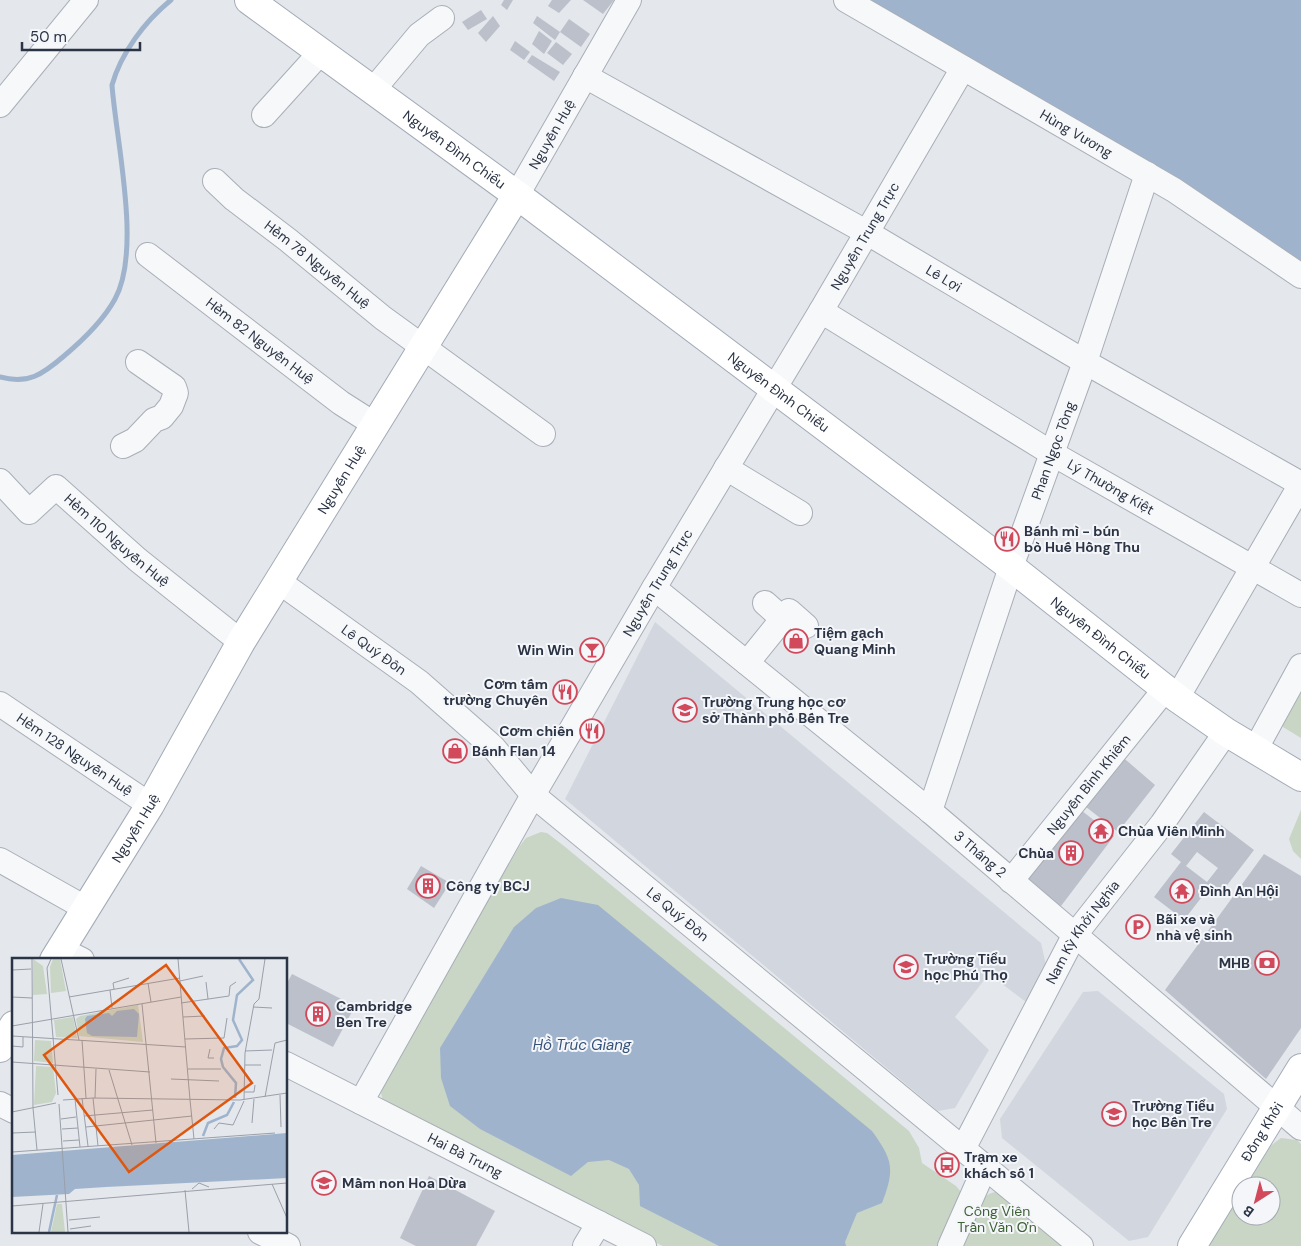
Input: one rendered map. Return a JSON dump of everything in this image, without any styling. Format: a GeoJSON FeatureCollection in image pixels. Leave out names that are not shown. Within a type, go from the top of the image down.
{"type":"FeatureCollection","features":[{"type":"Feature","properties":{"kind":"main road","name":"Nguyễn Đình Chiểu"},"geometry":{"type":"LineString","coordinates":[[253,3],[517,195],[1011,566],[1172,693],[1226,732],[1301,777]]}},
{"type":"Feature","properties":{"kind":"main road","name":"Nguyễn Huệ"},"geometry":{"type":"LineString","coordinates":[[65,956],[87,909],[150,805],[240,642],[517,195]]}},
{"type":"Feature","properties":{"kind":"main road"},"geometry":{"type":"LineString","coordinates":[[0,1048],[12,1028]]}},
{"type":"Feature","properties":{"kind":"main road","name":"Đồng Khởi"},"geometry":{"type":"LineString","coordinates":[[1192,1246],[1301,1068]]}},
{"type":"Feature","properties":{"kind":"street"},"geometry":{"type":"LineString","coordinates":[[0,105],[86,0]]}},
{"type":"Feature","properties":{"kind":"street","name":"Nguyễn Huệ"},"geometry":{"type":"LineString","coordinates":[[517,195],[629,0]]}},
{"type":"Feature","properties":{"kind":"street","name":"Hùng Vương"},"geometry":{"type":"LineString","coordinates":[[846,0],[1147,174],[1200,207],[1301,276]]}},
{"type":"Feature","properties":{"kind":"street"},"geometry":{"type":"LineString","coordinates":[[373,90],[419,34],[442,18]]}},
{"type":"Feature","properties":{"kind":"street"},"geometry":{"type":"LineString","coordinates":[[264,115],[321,52]]}},
{"type":"Feature","properties":{"kind":"street","name":"Nguyễn Trung Trực"},"geometry":{"type":"LineString","coordinates":[[361,1102],[534,795],[654,588],[821,311],[963,68]]}},
{"type":"Feature","properties":{"kind":"street","name":"Lê Lợi"},"geometry":{"type":"LineString","coordinates":[[585,76],[866,232],[1086,362],[1301,484]]}},
{"type":"Feature","properties":{"kind":"street","name":"Phan Ngọc Tòng"},"geometry":{"type":"LineString","coordinates":[[930,811],[1011,566],[1086,362],[1147,174]]}},
{"type":"Feature","properties":{"kind":"street","name":"Hẻm 78 Nguyễn Huệ"},"geometry":{"type":"LineString","coordinates":[[215,181],[234,199],[422,348],[543,434]]}},
{"type":"Feature","properties":{"kind":"street","name":"Hẻm 82 Nguyễn Huệ"},"geometry":{"type":"LineString","coordinates":[[148,254],[341,403],[374,424]]}},
{"type":"Feature","properties":{"kind":"street","name":"Lý Thường Kiệt"},"geometry":{"type":"LineString","coordinates":[[821,311],[1053,454],[1301,595]]}},
{"type":"Feature","properties":{"kind":"street"},"geometry":{"type":"LineString","coordinates":[[123,446],[136,440],[154,420],[162,417],[171,406],[176,393],[174,387],[138,362]]}},
{"type":"Feature","properties":{"kind":"street"},"geometry":{"type":"LineString","coordinates":[[726,468],[800,513]]}},
{"type":"Feature","properties":{"kind":"street","name":"Hẻm 110 Nguyễn Huệ"},"geometry":{"type":"LineString","coordinates":[[0,481],[29,512],[56,488],[138,560],[240,642]]}},
{"type":"Feature","properties":{"kind":"street","name":"Nguyễn Bỉnh Khiêm"},"geometry":{"type":"LineString","coordinates":[[1011,881],[1172,693],[1254,568],[1301,484]]}},
{"type":"Feature","properties":{"kind":"street","name":"Lê Quý Đôn"},"geometry":{"type":"LineString","coordinates":[[278,581],[419,682],[493,747],[534,795],[1081,1246]]}},
{"type":"Feature","properties":{"kind":"street","name":"3 Tháng 2"},"geometry":{"type":"LineString","coordinates":[[654,588],[930,811],[1301,1128]]}},
{"type":"Feature","properties":{"kind":"street"},"geometry":{"type":"LineString","coordinates":[[765,603],[783,619]]}},
{"type":"Feature","properties":{"kind":"street"},"geometry":{"type":"LineString","coordinates":[[746,663],[789,611],[806,626]]}},
{"type":"Feature","properties":{"kind":"street"},"geometry":{"type":"LineString","coordinates":[[1255,750],[1301,666]]}},
{"type":"Feature","properties":{"kind":"street","name":"Hẻm 128 Nguyễn Huệ"},"geometry":{"type":"LineString","coordinates":[[0,704],[150,805]]}},
{"type":"Feature","properties":{"kind":"street","name":"Nam Kỳ Khởi Nghĩa"},"geometry":{"type":"LineString","coordinates":[[964,1150],[1074,936],[1162,824],[1226,732]]}},
{"type":"Feature","properties":{"kind":"street"},"geometry":{"type":"LineString","coordinates":[[0,860],[87,909]]}},
{"type":"Feature","properties":{"kind":"street","name":"Hai Bà Trưng"},"geometry":{"type":"LineString","coordinates":[[288,1070],[361,1102],[644,1246]]}},
{"type":"Feature","properties":{"kind":"street"},"geometry":{"type":"LineString","coordinates":[[0,1104],[12,1110]]}},
{"type":"Feature","properties":{"kind":"street"},"geometry":{"type":"LineString","coordinates":[[950,1246],[984,1167]]}},
{"type":"Feature","properties":{"kind":"street"},"geometry":{"type":"LineString","coordinates":[[585,1246],[598,1223]]}},
{"type":"Feature","properties":{"kind":"street"},"geometry":{"type":"LineString","coordinates":[[264,1234],[288,1246]]}},
{"type":"Feature","properties":{"kind":"shaded area"},"geometry":{"type":"Polygon","coordinates":[[[655,622],[1041,943],[1046,965],[1026,1002],[989,974],[955,1017],[989,1050],[955,1108],[938,1111],[565,799],[655,622]]]}},
{"type":"Feature","properties":{"kind":"shaded area","name":"Trường Tiểu học Bến Tre"},"geometry":{"type":"Polygon","coordinates":[[[1098,991],[1224,1094],[1227,1109],[1148,1237],[1129,1241],[1002,1138],[1000,1119],[1083,992],[1098,991]]]}},
{"type":"Feature","properties":{"kind":"green space"},"geometry":{"type":"Polygon","coordinates":[[[1301,685],[1301,738],[1283,727],[1282,720],[1301,685]]]}},
{"type":"Feature","properties":{"kind":"green space"},"geometry":{"type":"Polygon","coordinates":[[[1301,810],[1301,859],[1293,851],[1289,839],[1301,810]]]}},
{"type":"Feature","properties":{"kind":"green space","name":"Hồ Trúc Giang"},"geometry":{"type":"Polygon","coordinates":[[[541,832],[547,833],[564,846],[909,1131],[919,1148],[922,1163],[956,1186],[962,1193],[940,1246],[663,1246],[572,1203],[384,1105],[381,1093],[389,1071],[519,847],[526,838],[541,832]]]}},
{"type":"Feature","properties":{"kind":"green space"},"geometry":{"type":"Polygon","coordinates":[[[1281,1138],[1297,1140],[1301,1144],[1301,1246],[1208,1246],[1231,1209],[1231,1226],[1281,1226],[1281,1176],[1251,1176],[1269,1147],[1281,1138]]]}},
{"type":"Feature","properties":{"kind":"green space","name":"Công Viên Trần Văn Ơn"},"geometry":{"type":"Polygon","coordinates":[[[999,1191],[1070,1246],[957,1246],[976,1204],[982,1198],[999,1191]]]}},
{"type":"Feature","properties":{"kind":"water"},"geometry":{"type":"Polygon","coordinates":[[[870,0],[1301,0],[1301,264],[870,0]]]}},
{"type":"Feature","properties":{"kind":"water","name":"Hồ Trúc Giang"},"geometry":{"type":"Polygon","coordinates":[[[561,898],[598,905],[872,1131],[888,1158],[890,1165],[889,1181],[882,1203],[857,1213],[845,1242],[846,1246],[719,1246],[640,1206],[639,1185],[629,1169],[609,1160],[588,1162],[571,1176],[480,1129],[450,1106],[441,1078],[440,1048],[514,927],[536,908],[561,898]]]}},
{"type":"Feature","properties":{"kind":"building"},"geometry":{"type":"Polygon","coordinates":[[[504,0],[513,0],[507,10],[501,5],[504,0]]]}},
{"type":"Feature","properties":{"kind":"building"},"geometry":{"type":"Polygon","coordinates":[[[552,0],[571,0],[559,13],[548,6],[552,0]]]}},
{"type":"Feature","properties":{"kind":"building"},"geometry":{"type":"Polygon","coordinates":[[[583,0],[614,0],[603,14],[583,0]]]}},
{"type":"Feature","properties":{"kind":"building"},"geometry":{"type":"Polygon","coordinates":[[[481,10],[487,19],[468,30],[462,22],[481,10]]]}},
{"type":"Feature","properties":{"kind":"building"},"geometry":{"type":"Polygon","coordinates":[[[493,16],[500,26],[486,42],[478,33],[493,16]]]}},
{"type":"Feature","properties":{"kind":"building"},"geometry":{"type":"Polygon","coordinates":[[[537,16],[560,32],[555,40],[533,23],[537,16]]]}},
{"type":"Feature","properties":{"kind":"building"},"geometry":{"type":"Polygon","coordinates":[[[569,19],[590,34],[581,47],[560,32],[569,19]]]}},
{"type":"Feature","properties":{"kind":"building"},"geometry":{"type":"Polygon","coordinates":[[[539,31],[552,41],[544,54],[532,44],[539,31]]]}},
{"type":"Feature","properties":{"kind":"building"},"geometry":{"type":"Polygon","coordinates":[[[515,41],[530,52],[524,60],[510,50],[515,41]]]}},
{"type":"Feature","properties":{"kind":"building"},"geometry":{"type":"Polygon","coordinates":[[[556,42],[572,54],[563,65],[547,53],[556,42]]]}},
{"type":"Feature","properties":{"kind":"building"},"geometry":{"type":"Polygon","coordinates":[[[532,55],[560,72],[554,81],[527,62],[532,55]]]}},
{"type":"Feature","properties":{"kind":"building"},"geometry":{"type":"Polygon","coordinates":[[[1119,754],[1155,785],[1118,832],[1081,803],[1119,754]]]}},
{"type":"Feature","properties":{"kind":"building","name":"Chùa"},"geometry":{"type":"Polygon","coordinates":[[[1077,807],[1114,836],[1061,906],[1021,875],[1077,807]]]}},
{"type":"Feature","properties":{"kind":"building"},"geometry":{"type":"Polygon","coordinates":[[[1204,812],[1254,850],[1221,893],[1211,885],[1184,920],[1154,897],[1181,862],[1171,854],[1204,812]],[[1197,852],[1186,866],[1207,882],[1218,868],[1197,852]]]}},
{"type":"Feature","properties":{"kind":"building"},"geometry":{"type":"Polygon","coordinates":[[[1264,854],[1301,876],[1301,1028],[1266,1079],[1165,990],[1264,854]]]}},
{"type":"Feature","properties":{"kind":"building","name":"Công ty BCJ"},"geometry":{"type":"Polygon","coordinates":[[[421,866],[450,883],[434,908],[407,889],[421,866]]]}},
{"type":"Feature","properties":{"kind":"building","name":"Cambridge Ben Tre"},"geometry":{"type":"Polygon","coordinates":[[[292,974],[355,1006],[333,1047],[288,1024],[288,981],[292,974]]]}},
{"type":"Feature","properties":{"kind":"building"},"geometry":{"type":"Polygon","coordinates":[[[429,1176],[495,1211],[476,1246],[416,1246],[400,1238],[429,1176]]]}},
{"type":"Feature","properties":{"kind":"waterway"},"geometry":{"type":"LineString","coordinates":[[0,377],[19,380],[42,373],[92,330],[105,315],[115,299],[123,278],[127,225],[122,164],[112,85],[121,61],[135,38],[161,8],[171,0]]}},
{"type":"Feature","properties":{"kind":"place","name":"Bánh mì - bún bò Huế Hồng Thu"},"geometry":{"type":"Point","coordinates":[1007,539]}},
{"type":"Feature","properties":{"kind":"place","name":"Tiệm gạch Quang Minh"},"geometry":{"type":"Point","coordinates":[796,641]}},
{"type":"Feature","properties":{"kind":"place","name":"Win Win"},"geometry":{"type":"Point","coordinates":[592,650]}},
{"type":"Feature","properties":{"kind":"place","name":"Cơm tấm trường Chuyên"},"geometry":{"type":"Point","coordinates":[565,692]}},
{"type":"Feature","properties":{"kind":"place","name":"Trường Trung học cơ sở Thành phố Bến Tre"},"geometry":{"type":"Point","coordinates":[685,710]}},
{"type":"Feature","properties":{"kind":"place","name":"Cơm chiên"},"geometry":{"type":"Point","coordinates":[592,731]}},
{"type":"Feature","properties":{"kind":"place","name":"Bánh Flan 14"},"geometry":{"type":"Point","coordinates":[455,751]}},
{"type":"Feature","properties":{"kind":"place","name":"Chùa Viên Minh"},"geometry":{"type":"Point","coordinates":[1101,831]}},
{"type":"Feature","properties":{"kind":"place","name":"Chùa"},"geometry":{"type":"Point","coordinates":[1071,853]}},
{"type":"Feature","properties":{"kind":"place","name":"Công ty BCJ"},"geometry":{"type":"Point","coordinates":[428,886]}},
{"type":"Feature","properties":{"kind":"place","name":"Đình An Hội"},"geometry":{"type":"Point","coordinates":[1182,891]}},
{"type":"Feature","properties":{"kind":"place","name":"Bãi xe và nhà vệ sinh"},"geometry":{"type":"Point","coordinates":[1138,927]}},
{"type":"Feature","properties":{"kind":"place","name":"MHB"},"geometry":{"type":"Point","coordinates":[1267,963]}},
{"type":"Feature","properties":{"kind":"place","name":"Trường Tiểu học Phú Thọ"},"geometry":{"type":"Point","coordinates":[906,967]}},
{"type":"Feature","properties":{"kind":"place","name":"Cambridge Ben Tre"},"geometry":{"type":"Point","coordinates":[318,1014]}},
{"type":"Feature","properties":{"kind":"place","name":"Trường Tiểu học Bến Tre"},"geometry":{"type":"Point","coordinates":[1114,1114]}},
{"type":"Feature","properties":{"kind":"place","name":"Trạm xe khách số 1"},"geometry":{"type":"Point","coordinates":[947,1165]}},
{"type":"Feature","properties":{"kind":"place","name":"Mầm non Hoa Dừa"},"geometry":{"type":"Point","coordinates":[324,1183]}}]}
